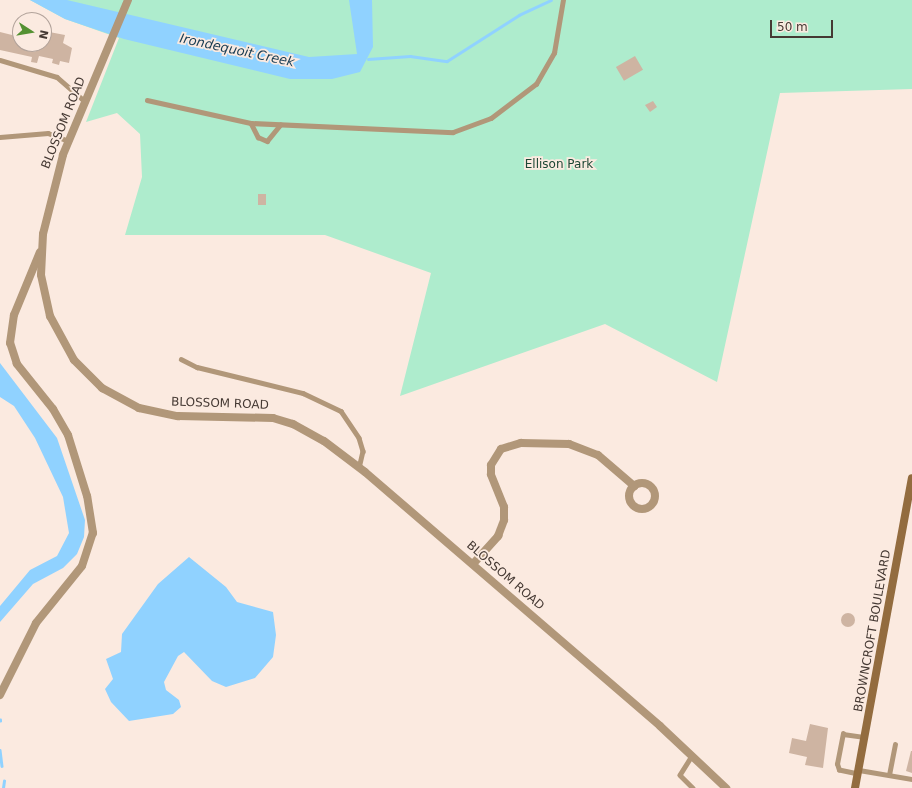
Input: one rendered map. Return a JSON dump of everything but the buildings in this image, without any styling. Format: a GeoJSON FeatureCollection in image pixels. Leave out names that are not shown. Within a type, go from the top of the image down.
{"type":"FeatureCollection","features":[{"type":"Feature","properties":{"kind":"main road","name":"BROWNCROFT BOULEVARD"},"geometry":{"type":"LineString","coordinates":[[855,788],[912,478]]}},
{"type":"Feature","properties":{"kind":"street","name":"BLOSSOM ROAD"},"geometry":{"type":"LineString","coordinates":[[128,0],[69,141],[47,210],[40,252],[50,316],[74,360],[102,388],[139,408],[157,413],[178,416],[256,416],[293,424],[324,441],[360,468],[473,564],[692,756],[726,788]]}},
{"type":"Feature","properties":{"kind":"street"},"geometry":{"type":"LineString","coordinates":[[0,695],[33,628],[82,566],[93,533],[87,496],[68,435],[49,403],[16,364],[10,343],[14,315],[40,252]]}},
{"type":"Feature","properties":{"kind":"street"},"geometry":{"type":"LineString","coordinates":[[473,564],[498,536],[504,520],[504,507],[491,474],[491,465],[501,450],[521,443],[569,444],[598,455],[634,486]]}},
{"type":"Feature","properties":{"kind":"lane"},"geometry":{"type":"LineString","coordinates":[[147,100],[251,124],[444,132],[468,128],[513,104],[541,77],[557,44],[563,0]]}},
{"type":"Feature","properties":{"kind":"lane"},"geometry":{"type":"LineString","coordinates":[[0,60],[57,77],[85,101]]}},
{"type":"Feature","properties":{"kind":"lane"},"geometry":{"type":"LineString","coordinates":[[251,124],[258,137],[267,141],[280,125]]}},
{"type":"Feature","properties":{"kind":"lane"},"geometry":{"type":"LineString","coordinates":[[0,137],[48,133],[69,141]]}},
{"type":"Feature","properties":{"kind":"lane"},"geometry":{"type":"LineString","coordinates":[[181,359],[197,367],[303,393],[342,411],[359,438],[363,451],[360,468]]}},
{"type":"Feature","properties":{"kind":"lane"},"geometry":{"type":"LineString","coordinates":[[865,737],[845,733],[838,768],[912,779]]}},
{"type":"Feature","properties":{"kind":"lane"},"geometry":{"type":"LineString","coordinates":[[889,775],[895,745]]}},
{"type":"Feature","properties":{"kind":"lane"},"geometry":{"type":"LineString","coordinates":[[692,756],[680,775],[693,788]]}},
{"type":"Feature","properties":{"kind":"green space","name":"Ellison Park"},"geometry":{"type":"Polygon","coordinates":[[[30,0],[912,0],[912,89],[780,93],[717,382],[605,324],[400,396],[431,273],[325,235],[125,235],[142,177],[140,134],[117,113],[86,122],[119,38],[65,19],[30,0]]]}},
{"type":"Feature","properties":{"kind":"water","name":"Irondequoit Creek"},"geometry":{"type":"Polygon","coordinates":[[[30,0],[67,0],[309,57],[357,54],[349,0],[372,0],[373,47],[360,72],[332,79],[290,79],[124,39],[65,19],[30,0]]]}},
{"type":"Feature","properties":{"kind":"water"},"geometry":{"type":"Polygon","coordinates":[[[0,363],[57,438],[85,520],[84,537],[77,554],[63,568],[33,584],[0,622],[0,606],[30,570],[57,556],[69,533],[63,497],[35,438],[14,406],[0,397],[0,363]]]}},
{"type":"Feature","properties":{"kind":"water"},"geometry":{"type":"Polygon","coordinates":[[[189,557],[226,587],[237,602],[273,612],[276,635],[273,657],[255,678],[226,687],[212,681],[184,652],[178,656],[164,682],[166,690],[179,700],[181,707],[173,714],[129,721],[111,702],[105,689],[113,679],[106,659],[121,652],[122,634],[158,584],[189,557]]]}},
{"type":"Feature","properties":{"kind":"waterway"},"geometry":{"type":"LineString","coordinates":[[368,59],[410,56],[447,61],[519,15],[551,0]]}},
{"type":"Feature","properties":{"kind":"waterway"},"geometry":{"type":"LineString","coordinates":[[0,750],[2,766]]}},
{"type":"Feature","properties":{"kind":"waterway"},"geometry":{"type":"LineString","coordinates":[[3,788],[4,781]]}}]}
